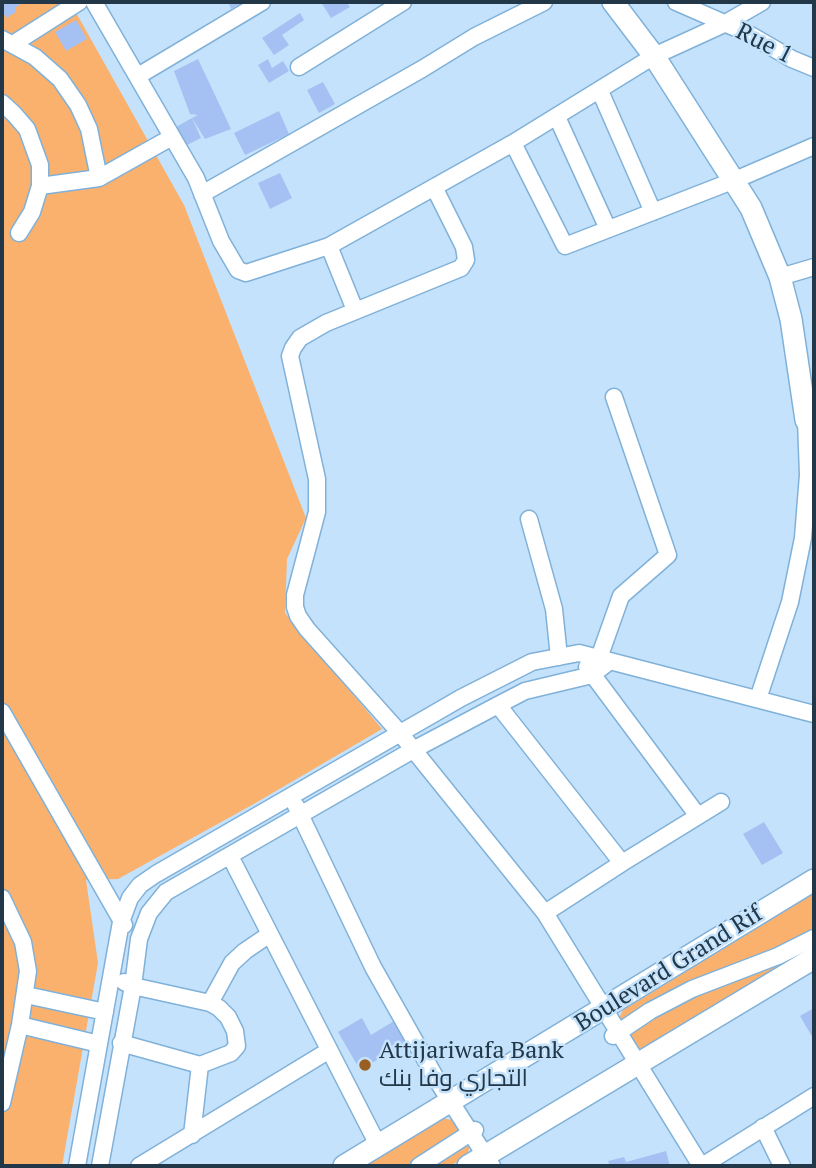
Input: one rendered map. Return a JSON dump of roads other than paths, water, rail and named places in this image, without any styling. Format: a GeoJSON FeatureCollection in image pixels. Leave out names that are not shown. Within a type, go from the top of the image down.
{"type":"FeatureCollection","features":[{"type":"Feature","properties":{"kind":"street"},"geometry":{"type":"LineString","coordinates":[[7,42],[79,2]]}},
{"type":"Feature","properties":{"kind":"street"},"geometry":{"type":"LineString","coordinates":[[94,2],[172,137],[235,266],[246,273],[329,246],[513,143],[654,56],[724,24],[762,2]]}},
{"type":"Feature","properties":{"kind":"street"},"geometry":{"type":"LineString","coordinates":[[138,76],[262,2]]}},
{"type":"Feature","properties":{"kind":"street"},"geometry":{"type":"LineString","coordinates":[[299,67],[404,2]]}},
{"type":"Feature","properties":{"kind":"street"},"geometry":{"type":"LineString","coordinates":[[202,194],[474,37],[544,2]]}},
{"type":"Feature","properties":{"kind":"street"},"geometry":{"type":"LineString","coordinates":[[613,2],[654,56],[751,208],[780,277],[791,319],[810,422],[803,538],[790,602],[758,699]]}},
{"type":"Feature","properties":{"kind":"street","name":"Rue 1"},"geometry":{"type":"LineString","coordinates":[[679,2],[814,68]]}},
{"type":"Feature","properties":{"kind":"street"},"geometry":{"type":"LineString","coordinates":[[7,42],[35,57],[60,79],[78,105],[89,129],[99,178]]}},
{"type":"Feature","properties":{"kind":"street"},"geometry":{"type":"LineString","coordinates":[[600,91],[653,212]]}},
{"type":"Feature","properties":{"kind":"street"},"geometry":{"type":"LineString","coordinates":[[2,103],[27,129],[40,165],[40,187],[32,212],[19,233]]}},
{"type":"Feature","properties":{"kind":"street"},"geometry":{"type":"LineString","coordinates":[[557,117],[608,229]]}},
{"type":"Feature","properties":{"kind":"street"},"geometry":{"type":"LineString","coordinates":[[40,187],[99,178],[172,137]]}},
{"type":"Feature","properties":{"kind":"street"},"geometry":{"type":"LineString","coordinates":[[513,143],[565,246],[735,180],[814,146]]}},
{"type":"Feature","properties":{"kind":"street"},"geometry":{"type":"LineString","coordinates":[[435,187],[464,247],[466,260],[461,268],[355,310],[300,338],[290,356],[317,479],[317,512],[295,595],[298,616],[400,733],[545,913],[606,1009],[616,1033],[638,1063],[701,1166],[814,1096]]}},
{"type":"Feature","properties":{"kind":"street"},"geometry":{"type":"LineString","coordinates":[[329,246],[355,310]]}},
{"type":"Feature","properties":{"kind":"street"},"geometry":{"type":"LineString","coordinates":[[780,277],[814,267]]}},
{"type":"Feature","properties":{"kind":"street"},"geometry":{"type":"LineString","coordinates":[[100,1166],[139,939],[149,913],[166,892],[413,750],[525,691],[592,675],[605,659],[621,596],[667,555],[614,397]]}},
{"type":"Feature","properties":{"kind":"street"},"geometry":{"type":"LineString","coordinates":[[529,519],[554,609],[559,657]]}},
{"type":"Feature","properties":{"kind":"street"},"geometry":{"type":"LineString","coordinates":[[579,653],[592,675],[698,816]]}},
{"type":"Feature","properties":{"kind":"street"},"geometry":{"type":"LineString","coordinates":[[77,1166],[121,922],[130,898],[140,885],[400,733],[532,662],[579,653],[814,714]]}},
{"type":"Feature","properties":{"kind":"street"},"geometry":{"type":"LineString","coordinates":[[498,705],[622,863]]}},
{"type":"Feature","properties":{"kind":"street"},"geometry":{"type":"LineString","coordinates":[[2,712],[10,744],[121,922],[139,939]]}},
{"type":"Feature","properties":{"kind":"street"},"geometry":{"type":"LineString","coordinates":[[291,796],[373,967],[450,1102],[473,1132],[482,1163],[638,1063],[814,958]]}},
{"type":"Feature","properties":{"kind":"street"},"geometry":{"type":"LineString","coordinates":[[545,913],[721,802]]}},
{"type":"Feature","properties":{"kind":"street"},"geometry":{"type":"LineString","coordinates":[[230,856],[378,1145]]}},
{"type":"Feature","properties":{"kind":"street","name":"Boulevard Grand Rif"},"geometry":{"type":"LineString","coordinates":[[344,1166],[814,880]]}},
{"type":"Feature","properties":{"kind":"street"},"geometry":{"type":"LineString","coordinates":[[2,898],[23,942],[28,971],[26,995],[2,1104]]}},
{"type":"Feature","properties":{"kind":"street"},"geometry":{"type":"LineString","coordinates":[[210,1003],[232,963],[270,934]]}},
{"type":"Feature","properties":{"kind":"street"},"geometry":{"type":"LineString","coordinates":[[616,1033],[692,989],[778,956],[814,938]]}},
{"type":"Feature","properties":{"kind":"street"},"geometry":{"type":"LineString","coordinates":[[111,976],[133,986],[210,1003],[228,1017],[238,1038],[237,1046],[223,1058],[200,1065],[121,1043]]}},
{"type":"Feature","properties":{"kind":"street"},"geometry":{"type":"LineString","coordinates":[[26,995],[105,1012]]}},
{"type":"Feature","properties":{"kind":"street"},"geometry":{"type":"LineString","coordinates":[[20,1025],[99,1044]]}},
{"type":"Feature","properties":{"kind":"street"},"geometry":{"type":"LineString","coordinates":[[139,1166],[328,1051]]}},
{"type":"Feature","properties":{"kind":"street"},"geometry":{"type":"LineString","coordinates":[[192,1135],[200,1065]]}},
{"type":"Feature","properties":{"kind":"street"},"geometry":{"type":"LineString","coordinates":[[763,1127],[782,1166]]}},
{"type":"Feature","properties":{"kind":"street"},"geometry":{"type":"LineString","coordinates":[[419,1166],[473,1132]]}},
{"type":"Feature","properties":{"kind":"place","name":"Attijariwafa Bank التجاري وفا بنك"},"geometry":{"type":"Point","coordinates":[365,1065]}}]}
